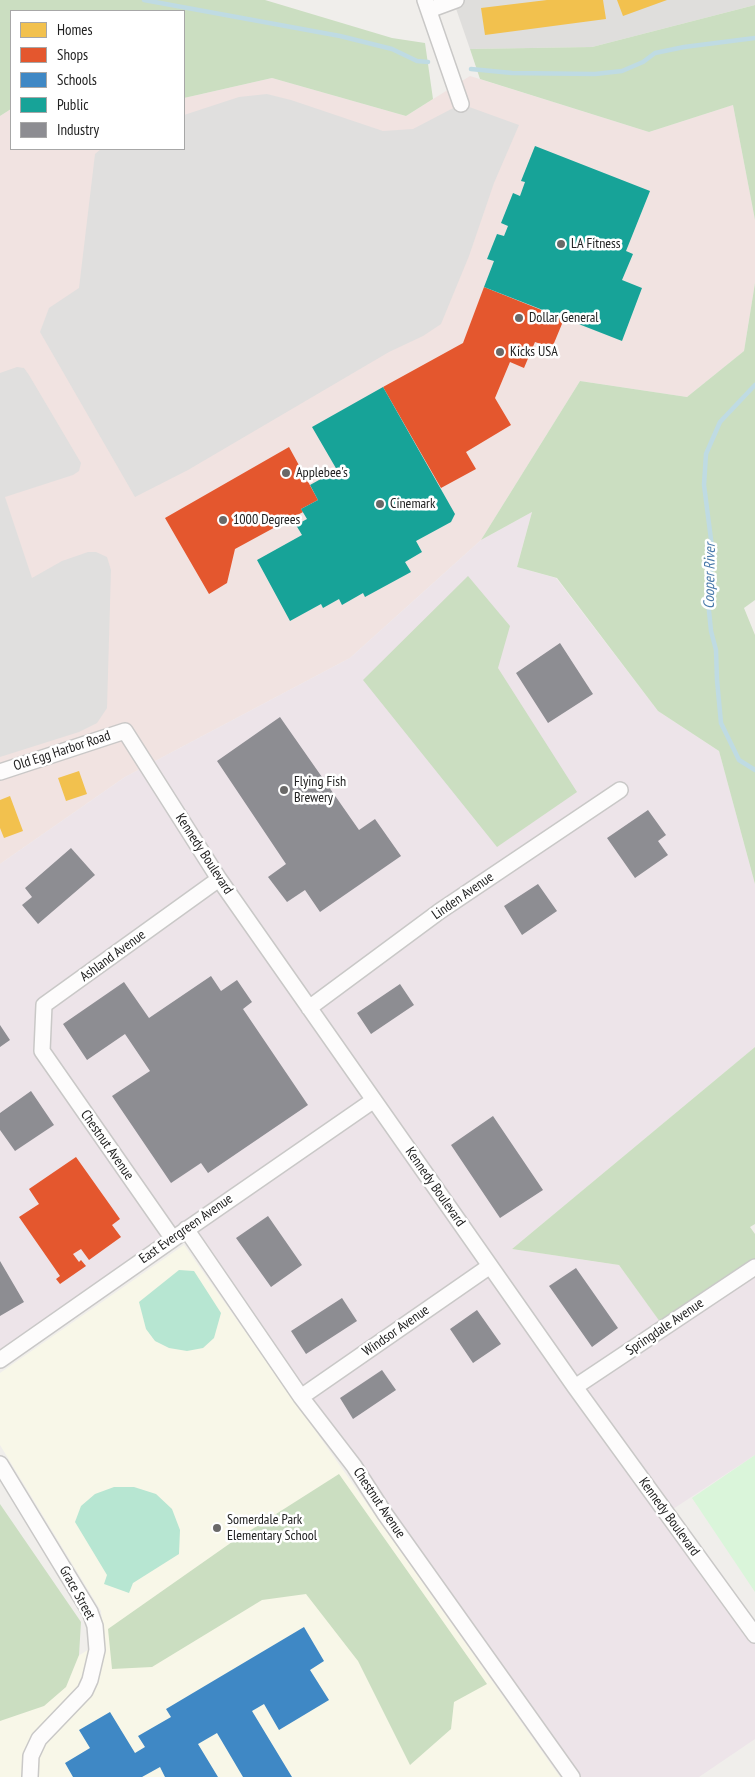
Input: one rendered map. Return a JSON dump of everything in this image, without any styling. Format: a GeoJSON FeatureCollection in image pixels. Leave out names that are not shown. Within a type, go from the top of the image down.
{"type":"FeatureCollection","features":[{"type":"Feature","properties":{"kind":"street"},"geometry":{"type":"LineString","coordinates":[[456,0],[427,5],[461,104]]}},
{"type":"Feature","properties":{"kind":"street","name":"Old Egg Harbor Road"},"geometry":{"type":"LineString","coordinates":[[0,772],[125,731]]}},
{"type":"Feature","properties":{"kind":"street","name":"Kennedy Boulevard"},"geometry":{"type":"LineString","coordinates":[[125,731],[219,879],[575,1387],[755,1635]]}},
{"type":"Feature","properties":{"kind":"street","name":"Linden Avenue"},"geometry":{"type":"LineString","coordinates":[[309,1008],[440,912],[620,790]]}},
{"type":"Feature","properties":{"kind":"street","name":"Ashland Avenue"},"geometry":{"type":"LineString","coordinates":[[42,1051],[44,1005],[219,879]]}},
{"type":"Feature","properties":{"kind":"street","name":"Chestnut Avenue"},"geometry":{"type":"LineString","coordinates":[[42,1051],[172,1238]]}},
{"type":"Feature","properties":{"kind":"street","name":"East Evergreen Avenue"},"geometry":{"type":"LineString","coordinates":[[0,1360],[172,1238],[374,1100]]}},
{"type":"Feature","properties":{"kind":"street","name":"Chestnut Avenue"},"geometry":{"type":"LineString","coordinates":[[186,1229],[301,1397],[354,1466],[385,1514],[572,1777]]}},
{"type":"Feature","properties":{"kind":"street","name":"Windsor Avenue"},"geometry":{"type":"LineString","coordinates":[[301,1397],[490,1266]]}},
{"type":"Feature","properties":{"kind":"street","name":"Springdale Avenue"},"geometry":{"type":"LineString","coordinates":[[575,1387],[755,1267]]}},
{"type":"Feature","properties":{"kind":"street","name":"Grace Street"},"geometry":{"type":"LineString","coordinates":[[0,1464],[90,1612],[95,1626],[97,1650],[90,1680],[84,1690],[39,1739],[31,1756],[30,1777]]}},
{"type":"Feature","properties":{"kind":"shaded area"},"geometry":{"type":"Polygon","coordinates":[[[453,0],[755,0],[755,5],[592,47],[470,49],[453,0]]]}},
{"type":"Feature","properties":{"kind":"shaded area"},"geometry":{"type":"Polygon","coordinates":[[[470,76],[649,132],[733,105],[755,220],[755,283],[744,351],[687,397],[580,381],[481,540],[350,658],[125,777],[0,864],[0,116],[10,110],[10,150],[185,150],[185,98],[272,78],[406,116],[470,76]]]}},
{"type":"Feature","properties":{"kind":"shaded area"},"geometry":{"type":"Polygon","coordinates":[[[267,94],[291,100],[383,131],[413,129],[461,104],[519,125],[494,183],[469,256],[441,324],[423,336],[389,352],[188,470],[135,497],[40,332],[49,308],[79,288],[95,154],[100,150],[185,150],[185,115],[239,97],[267,94]]]}},
{"type":"Feature","properties":{"kind":"shaded area"},"geometry":{"type":"Polygon","coordinates":[[[17,367],[24,368],[29,375],[81,463],[79,471],[73,475],[5,497],[32,578],[62,561],[88,552],[96,552],[107,557],[111,570],[107,708],[97,723],[79,732],[0,757],[0,373],[17,367]]]}},
{"type":"Feature","properties":{"kind":"shaded area"},"geometry":{"type":"Polygon","coordinates":[[[532,512],[517,567],[556,578],[658,711],[719,751],[755,884],[755,1047],[512,1249],[619,1265],[663,1325],[755,1267],[755,1455],[667,1513],[755,1640],[755,1739],[699,1777],[578,1777],[183,1232],[0,1360],[0,864],[125,777],[350,658],[481,540],[532,512]]]}},
{"type":"Feature","properties":{"kind":"shaded area","name":"Somerdale Park Elementary School"},"geometry":{"type":"Polygon","coordinates":[[[184,1245],[560,1777],[0,1777],[0,1704],[104,1640],[101,1611],[0,1445],[0,1373],[184,1245]]]}},
{"type":"Feature","properties":{"kind":"green space"},"geometry":{"type":"Polygon","coordinates":[[[0,0],[265,0],[392,38],[425,43],[433,99],[406,116],[272,78],[185,98],[185,10],[10,10],[10,110],[0,116],[0,0]]]}},
{"type":"Feature","properties":{"kind":"green space"},"geometry":{"type":"Polygon","coordinates":[[[755,5],[755,220],[733,105],[649,132],[480,79],[470,49],[592,47],[755,5]]]}},
{"type":"Feature","properties":{"kind":"green space"},"geometry":{"type":"Polygon","coordinates":[[[755,283],[755,600],[744,608],[755,635],[755,884],[719,751],[658,711],[557,578],[517,567],[532,512],[481,540],[580,381],[687,397],[744,351],[755,283]]]}},
{"type":"Feature","properties":{"kind":"green space"},"geometry":{"type":"Polygon","coordinates":[[[468,576],[510,626],[498,668],[577,792],[497,847],[363,680],[468,576]]]}},
{"type":"Feature","properties":{"kind":"green space"},"geometry":{"type":"Polygon","coordinates":[[[755,1047],[755,1224],[750,1227],[755,1234],[755,1267],[663,1326],[619,1265],[512,1249],[755,1047]]]}},
{"type":"Feature","properties":{"kind":"green space"},"geometry":{"type":"Polygon","coordinates":[[[179,1270],[194,1271],[221,1313],[214,1338],[203,1348],[187,1351],[169,1348],[155,1341],[146,1329],[139,1302],[179,1270]]]}},
{"type":"Feature","properties":{"kind":"green space"},"geometry":{"type":"Polygon","coordinates":[[[755,1455],[755,1592],[692,1498],[755,1455]]]}},
{"type":"Feature","properties":{"kind":"green space"},"geometry":{"type":"Polygon","coordinates":[[[339,1474],[487,1684],[454,1702],[451,1729],[410,1765],[358,1661],[306,1594],[262,1600],[152,1667],[112,1669],[108,1629],[232,1542],[339,1474]]]}},
{"type":"Feature","properties":{"kind":"green space"},"geometry":{"type":"Polygon","coordinates":[[[114,1487],[134,1487],[156,1494],[172,1509],[180,1530],[179,1554],[133,1583],[129,1593],[104,1584],[107,1575],[75,1522],[81,1506],[95,1494],[114,1487]]]}},
{"type":"Feature","properties":{"kind":"green space"},"geometry":{"type":"Polygon","coordinates":[[[0,1504],[81,1622],[79,1655],[66,1687],[44,1706],[0,1721],[0,1504]]]}},
{"type":"Feature","properties":{"kind":"building: Homes"},"geometry":{"type":"Polygon","coordinates":[[[547,0],[603,0],[606,19],[485,35],[481,8],[547,0]]]}},
{"type":"Feature","properties":{"kind":"building: Homes"},"geometry":{"type":"Polygon","coordinates":[[[617,0],[667,0],[623,16],[617,0]]]}},
{"type":"Feature","properties":{"kind":"building: Homes"},"geometry":{"type":"Polygon","coordinates":[[[79,771],[87,794],[66,801],[58,778],[79,771]]]}},
{"type":"Feature","properties":{"kind":"building: Homes"},"geometry":{"type":"Polygon","coordinates":[[[10,796],[23,831],[4,838],[0,828],[0,800],[10,796]]]}},
{"type":"Feature","properties":{"kind":"building: Shops"},"geometry":{"type":"Polygon","coordinates":[[[484,287],[564,319],[552,348],[535,342],[524,368],[510,362],[495,398],[511,425],[466,452],[476,469],[441,488],[383,387],[463,343],[484,287]]]}},
{"type":"Feature","properties":{"kind":"building: Shops"},"geometry":{"type":"Polygon","coordinates":[[[289,447],[318,500],[301,509],[303,512],[235,549],[227,583],[209,594],[165,518],[289,447]]]}},
{"type":"Feature","properties":{"kind":"building: Shops"},"geometry":{"type":"Polygon","coordinates":[[[76,1157],[120,1219],[112,1225],[121,1237],[89,1260],[81,1249],[73,1254],[79,1262],[81,1260],[86,1266],[60,1284],[56,1279],[60,1276],[19,1217],[39,1204],[29,1189],[76,1157]]]}},
{"type":"Feature","properties":{"kind":"building: Schools"},"geometry":{"type":"Polygon","coordinates":[[[304,1627],[324,1661],[310,1670],[329,1700],[279,1730],[264,1704],[252,1711],[292,1777],[243,1777],[217,1733],[198,1744],[218,1777],[165,1777],[160,1767],[142,1777],[73,1777],[65,1763],[90,1748],[79,1730],[110,1712],[135,1753],[145,1747],[138,1736],[171,1717],[166,1709],[304,1627]]]}},
{"type":"Feature","properties":{"kind":"building: Public","name":"LA Fitness"},"geometry":{"type":"Polygon","coordinates":[[[535,146],[650,191],[626,251],[633,254],[622,280],[642,288],[622,341],[484,287],[494,261],[487,259],[497,234],[504,236],[508,226],[501,223],[513,193],[520,196],[525,182],[521,181],[535,146]]]}},
{"type":"Feature","properties":{"kind":"building: Public","name":"Cinemark"},"geometry":{"type":"Polygon","coordinates":[[[383,387],[455,514],[451,522],[416,541],[422,552],[405,562],[411,572],[365,597],[363,593],[342,605],[339,599],[323,608],[321,604],[290,621],[257,560],[302,535],[296,525],[307,519],[301,509],[318,500],[310,485],[337,470],[312,427],[383,387]]]}},
{"type":"Feature","properties":{"kind":"building: Industry"},"geometry":{"type":"Polygon","coordinates":[[[560,643],[593,694],[548,723],[516,673],[560,643]]]}},
{"type":"Feature","properties":{"kind":"building: Industry","name":"Flying Fish Brewery"},"geometry":{"type":"Polygon","coordinates":[[[280,717],[359,830],[375,819],[401,856],[320,912],[305,890],[287,902],[268,877],[286,864],[217,761],[280,717]]]}},
{"type":"Feature","properties":{"kind":"building: Industry"},"geometry":{"type":"Polygon","coordinates":[[[648,810],[666,835],[658,841],[668,855],[635,878],[607,838],[648,810]]]}},
{"type":"Feature","properties":{"kind":"building: Industry"},"geometry":{"type":"Polygon","coordinates":[[[71,848],[95,875],[38,924],[22,905],[32,897],[25,888],[71,848]]]}},
{"type":"Feature","properties":{"kind":"building: Industry"},"geometry":{"type":"Polygon","coordinates":[[[538,884],[557,911],[522,935],[504,906],[538,884]]]}},
{"type":"Feature","properties":{"kind":"building: Industry"},"geometry":{"type":"Polygon","coordinates":[[[211,976],[221,991],[237,980],[252,1002],[243,1009],[308,1105],[208,1173],[201,1163],[171,1183],[112,1096],[150,1071],[125,1034],[87,1060],[63,1024],[124,982],[149,1018],[211,976]]]}},
{"type":"Feature","properties":{"kind":"building: Industry"},"geometry":{"type":"Polygon","coordinates":[[[400,984],[414,1005],[371,1034],[357,1013],[400,984]]]}},
{"type":"Feature","properties":{"kind":"building: Industry"},"geometry":{"type":"Polygon","coordinates":[[[0,1025],[10,1040],[0,1047],[0,1025]]]}},
{"type":"Feature","properties":{"kind":"building: Industry"},"geometry":{"type":"Polygon","coordinates":[[[31,1091],[54,1125],[15,1151],[0,1130],[0,1113],[31,1091]]]}},
{"type":"Feature","properties":{"kind":"building: Industry"},"geometry":{"type":"Polygon","coordinates":[[[493,1116],[543,1190],[500,1218],[451,1145],[493,1116]]]}},
{"type":"Feature","properties":{"kind":"building: Industry"},"geometry":{"type":"Polygon","coordinates":[[[268,1216],[302,1265],[271,1287],[236,1238],[268,1216]]]}},
{"type":"Feature","properties":{"kind":"building: Industry"},"geometry":{"type":"Polygon","coordinates":[[[0,1261],[24,1302],[0,1316],[0,1261]]]}},
{"type":"Feature","properties":{"kind":"building: Industry"},"geometry":{"type":"Polygon","coordinates":[[[576,1268],[618,1328],[592,1347],[549,1286],[576,1268]]]}},
{"type":"Feature","properties":{"kind":"building: Industry"},"geometry":{"type":"Polygon","coordinates":[[[342,1298],[357,1321],[306,1354],[291,1331],[342,1298]]]}},
{"type":"Feature","properties":{"kind":"building: Industry"},"geometry":{"type":"Polygon","coordinates":[[[477,1310],[501,1344],[473,1363],[450,1329],[477,1310]]]}},
{"type":"Feature","properties":{"kind":"building: Industry"},"geometry":{"type":"Polygon","coordinates":[[[382,1370],[396,1390],[353,1419],[340,1398],[382,1370]]]}},
{"type":"Feature","properties":{"kind":"waterway"},"geometry":{"type":"LineString","coordinates":[[144,0],[340,36],[392,49],[417,61],[428,62]]}},
{"type":"Feature","properties":{"kind":"waterway"},"geometry":{"type":"LineString","coordinates":[[471,69],[512,73],[595,74],[622,71],[643,62],[655,53],[684,47],[755,38]]}},
{"type":"Feature","properties":{"kind":"waterway","name":"Cooper River"},"geometry":{"type":"LineString","coordinates":[[755,385],[720,422],[706,454],[704,485],[713,555],[708,594],[711,631],[716,650],[721,723],[739,760],[755,770]]}},
{"type":"Feature","properties":{"kind":"place","name":"LA Fitness"},"geometry":{"type":"Point","coordinates":[561,244]}},
{"type":"Feature","properties":{"kind":"place","name":"Dollar General"},"geometry":{"type":"Point","coordinates":[519,318]}},
{"type":"Feature","properties":{"kind":"place","name":"Kicks USA"},"geometry":{"type":"Point","coordinates":[500,352]}},
{"type":"Feature","properties":{"kind":"place","name":"Applebee's"},"geometry":{"type":"Point","coordinates":[286,473]}},
{"type":"Feature","properties":{"kind":"place","name":"Cinemark"},"geometry":{"type":"Point","coordinates":[380,504]}},
{"type":"Feature","properties":{"kind":"place","name":"1000 Degrees"},"geometry":{"type":"Point","coordinates":[223,520]}},
{"type":"Feature","properties":{"kind":"place","name":"Flying Fish Brewery"},"geometry":{"type":"Point","coordinates":[284,790]}},
{"type":"Feature","properties":{"kind":"place","name":"Somerdale Park Elementary School"},"geometry":{"type":"Point","coordinates":[217,1528]}}]}
